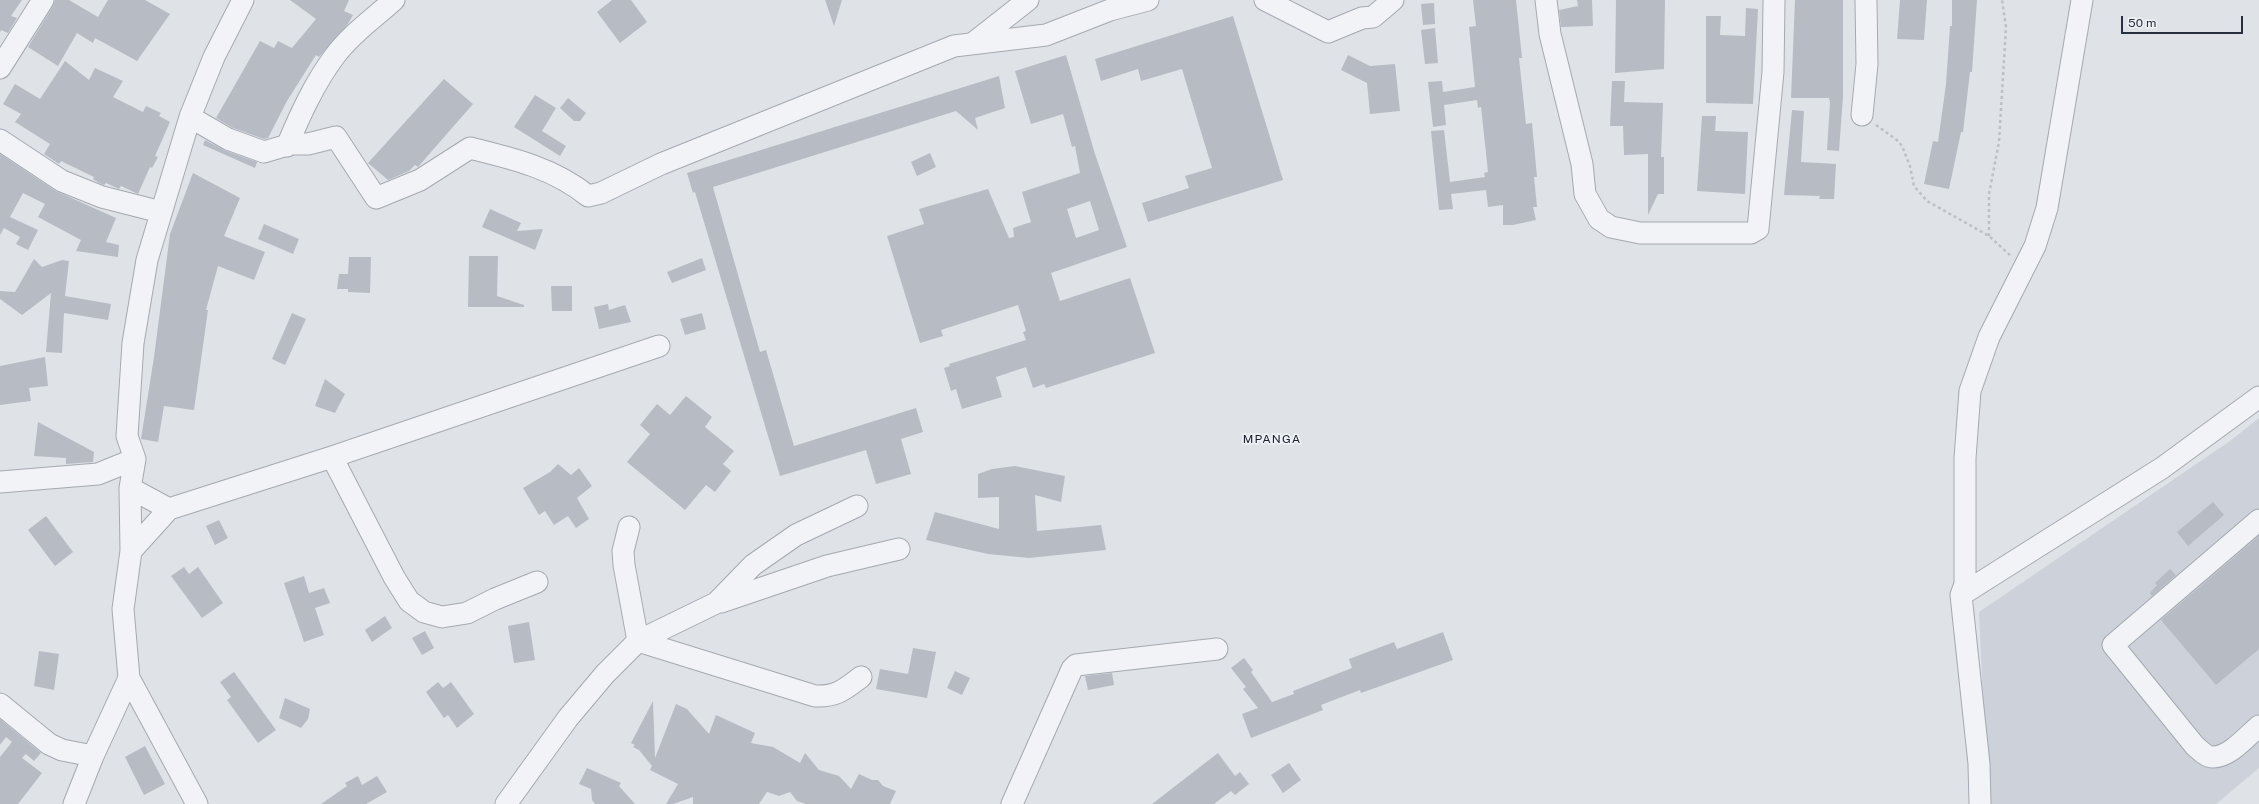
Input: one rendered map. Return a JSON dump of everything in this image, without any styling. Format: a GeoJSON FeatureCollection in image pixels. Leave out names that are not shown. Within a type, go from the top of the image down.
{"type":"FeatureCollection","features":[{"type":"Feature","properties":{"kind":"street"},"geometry":{"type":"LineString","coordinates":[[0,68],[43,0]]}},
{"type":"Feature","properties":{"kind":"street"},"geometry":{"type":"LineString","coordinates":[[197,804],[129,678],[123,609],[131,550],[130,488],[135,459],[127,436],[133,343],[147,260],[190,117],[214,57],[243,0]]}},
{"type":"Feature","properties":{"kind":"street"},"geometry":{"type":"LineString","coordinates":[[972,44],[1028,0]]}},
{"type":"Feature","properties":{"kind":"street"},"geometry":{"type":"LineString","coordinates":[[190,117],[228,139],[254,150],[264,152],[336,137],[376,198],[420,180],[470,148],[512,159],[543,170],[566,181],[588,196],[601,193],[662,164],[954,46],[1046,35],[1110,10],[1148,0]]}},
{"type":"Feature","properties":{"kind":"street"},"geometry":{"type":"LineString","coordinates":[[1265,0],[1328,32],[1362,18],[1373,17],[1393,0]]}},
{"type":"Feature","properties":{"kind":"street"},"geometry":{"type":"LineString","coordinates":[[1546,0],[1550,34],[1582,164],[1585,194],[1599,219],[1611,227],[1640,233],[1751,233],[1758,228],[1773,72],[1774,0]]}},
{"type":"Feature","properties":{"kind":"street"},"geometry":{"type":"LineString","coordinates":[[1862,115],[1867,64],[1866,0]]}},
{"type":"Feature","properties":{"kind":"street"},"geometry":{"type":"LineString","coordinates":[[1980,804],[1978,764],[1961,595],[1965,584],[1965,458],[1970,391],[1989,337],[2035,246],[2047,208],[2082,0]]}},
{"type":"Feature","properties":{"kind":"street"},"geometry":{"type":"LineString","coordinates":[[287,146],[303,108],[334,56],[386,3]]}},
{"type":"Feature","properties":{"kind":"street"},"geometry":{"type":"LineString","coordinates":[[0,140],[62,181],[102,198],[161,212]]}},
{"type":"Feature","properties":{"kind":"street"},"geometry":{"type":"LineString","coordinates":[[131,550],[169,509],[332,457],[659,346]]}},
{"type":"Feature","properties":{"kind":"street"},"geometry":{"type":"LineString","coordinates":[[1961,595],[2162,468],[2259,397]]}},
{"type":"Feature","properties":{"kind":"street"},"geometry":{"type":"LineString","coordinates":[[332,457],[394,577],[409,601],[424,612],[442,617],[467,613],[495,599],[537,582]]}},
{"type":"Feature","properties":{"kind":"street"},"geometry":{"type":"LineString","coordinates":[[0,482],[98,474],[135,459]]}},
{"type":"Feature","properties":{"kind":"street"},"geometry":{"type":"LineString","coordinates":[[130,488],[169,509]]}},
{"type":"Feature","properties":{"kind":"street"},"geometry":{"type":"LineString","coordinates":[[716,603],[753,566],[796,535],[857,506]]}},
{"type":"Feature","properties":{"kind":"street"},"geometry":{"type":"LineString","coordinates":[[2259,520],[2113,645],[2204,755],[2212,757],[2222,755],[2234,748],[2259,726]]}},
{"type":"Feature","properties":{"kind":"street"},"geometry":{"type":"LineString","coordinates":[[629,527],[623,551],[624,565],[638,641]]}},
{"type":"Feature","properties":{"kind":"street"},"geometry":{"type":"LineString","coordinates":[[506,804],[568,718],[604,674],[638,641],[716,603],[827,566],[899,549]]}},
{"type":"Feature","properties":{"kind":"street"},"geometry":{"type":"LineString","coordinates":[[638,641],[815,696],[828,696],[841,692],[861,677]]}},
{"type":"Feature","properties":{"kind":"street"},"geometry":{"type":"LineString","coordinates":[[1012,804],[1072,668],[1076,665],[1217,649]]}},
{"type":"Feature","properties":{"kind":"street"},"geometry":{"type":"LineString","coordinates":[[74,804],[93,756],[129,678]]}},
{"type":"Feature","properties":{"kind":"street"},"geometry":{"type":"LineString","coordinates":[[0,704],[49,744],[62,750],[93,756]]}},
{"type":"Feature","properties":{"kind":"path"},"geometry":{"type":"LineString","coordinates":[[1990,236],[1989,194],[1999,142],[2006,27],[2002,0]]}},
{"type":"Feature","properties":{"kind":"path"},"geometry":{"type":"LineString","coordinates":[[1862,115],[1898,141],[1910,166],[1914,186],[1927,201],[1990,236],[2024,269]]}},
{"type":"Feature","properties":{"kind":"shaded area"},"geometry":{"type":"Polygon","coordinates":[[[2259,418],[2259,768],[2216,804],[1988,804],[1979,612],[2230,441],[2259,418]]]}},
{"type":"Feature","properties":{"kind":"building"},"geometry":{"type":"Polygon","coordinates":[[[0,0],[22,0],[11,16],[17,18],[8,33],[1,30],[0,32],[0,0]]]}},
{"type":"Feature","properties":{"kind":"building"},"geometry":{"type":"Polygon","coordinates":[[[55,0],[69,0],[98,17],[108,0],[145,0],[170,14],[137,61],[95,38],[93,43],[77,33],[58,66],[28,47],[53,6],[55,0]]]}},
{"type":"Feature","properties":{"kind":"building"},"geometry":{"type":"Polygon","coordinates":[[[290,0],[349,0],[344,11],[353,15],[348,24],[319,57],[316,55],[287,101],[268,138],[264,139],[233,128],[216,118],[260,41],[274,48],[278,41],[292,48],[316,19],[290,0]]]}},
{"type":"Feature","properties":{"kind":"building"},"geometry":{"type":"Polygon","coordinates":[[[612,0],[631,0],[647,22],[620,43],[597,12],[612,0]]]}},
{"type":"Feature","properties":{"kind":"building"},"geometry":{"type":"Polygon","coordinates":[[[825,0],[842,0],[834,26],[825,0]]]}},
{"type":"Feature","properties":{"kind":"building"},"geometry":{"type":"Polygon","coordinates":[[[1473,0],[1516,0],[1522,58],[1519,58],[1526,124],[1532,123],[1537,177],[1534,177],[1537,207],[1533,207],[1536,220],[1513,225],[1503,225],[1503,205],[1488,207],[1486,190],[1451,194],[1453,209],[1439,210],[1431,131],[1444,130],[1450,182],[1485,177],[1484,173],[1488,172],[1481,107],[1478,108],[1477,100],[1444,105],[1446,125],[1433,127],[1428,82],[1442,81],[1443,92],[1475,87],[1469,27],[1476,26],[1473,0]]]}},
{"type":"Feature","properties":{"kind":"building"},"geometry":{"type":"Polygon","coordinates":[[[1577,0],[1592,0],[1593,26],[1561,27],[1559,10],[1578,6],[1577,0]]]}},
{"type":"Feature","properties":{"kind":"building"},"geometry":{"type":"Polygon","coordinates":[[[1616,0],[1665,0],[1664,69],[1615,73],[1616,0]]]}},
{"type":"Feature","properties":{"kind":"building"},"geometry":{"type":"Polygon","coordinates":[[[1795,0],[1843,0],[1843,96],[1839,151],[1827,150],[1829,98],[1791,98],[1795,0]]]}},
{"type":"Feature","properties":{"kind":"building"},"geometry":{"type":"Polygon","coordinates":[[[1900,0],[1927,0],[1924,40],[1897,39],[1900,0]]]}},
{"type":"Feature","properties":{"kind":"building"},"geometry":{"type":"Polygon","coordinates":[[[1952,0],[1977,0],[1972,72],[1970,72],[1963,132],[1961,132],[1949,189],[1924,184],[1933,141],[1938,142],[1946,84],[1950,26],[1952,26],[1952,0]]]}},
{"type":"Feature","properties":{"kind":"building"},"geometry":{"type":"Polygon","coordinates":[[[1434,3],[1435,24],[1423,25],[1421,4],[1434,3]]]}},
{"type":"Feature","properties":{"kind":"building"},"geometry":{"type":"Polygon","coordinates":[[[1746,8],[1758,9],[1753,104],[1706,103],[1706,16],[1721,16],[1720,35],[1745,36],[1746,8]]]}},
{"type":"Feature","properties":{"kind":"building"},"geometry":{"type":"Polygon","coordinates":[[[1233,16],[1283,180],[1148,222],[1142,203],[1189,188],[1185,176],[1212,168],[1182,69],[1141,81],[1138,69],[1101,81],[1095,59],[1233,16]]]}},
{"type":"Feature","properties":{"kind":"building"},"geometry":{"type":"Polygon","coordinates":[[[1435,28],[1438,63],[1425,64],[1421,30],[1435,28]]]}},
{"type":"Feature","properties":{"kind":"building"},"geometry":{"type":"Polygon","coordinates":[[[1066,55],[1095,154],[1127,247],[1051,273],[1060,301],[1130,278],[1155,353],[1046,388],[1044,384],[1033,388],[1026,367],[996,377],[1002,397],[962,409],[956,389],[951,391],[944,368],[950,366],[949,364],[1026,340],[1023,332],[1026,331],[1018,305],[941,330],[943,336],[920,343],[887,236],[924,224],[919,209],[988,189],[1009,238],[1014,237],[1013,228],[1031,222],[1022,192],[1080,173],[1075,146],[1072,147],[1063,114],[1031,124],[1015,71],[1066,55]],[[1090,201],[1067,209],[1076,238],[1099,230],[1090,201]]]}},
{"type":"Feature","properties":{"kind":"building"},"geometry":{"type":"Polygon","coordinates":[[[1348,55],[1370,66],[1395,64],[1400,111],[1370,114],[1367,83],[1341,70],[1348,55]]]}},
{"type":"Feature","properties":{"kind":"building"},"geometry":{"type":"Polygon","coordinates":[[[65,61],[89,80],[95,68],[123,81],[113,97],[143,112],[146,106],[161,113],[159,116],[170,122],[155,156],[158,157],[152,168],[150,167],[138,194],[121,186],[119,189],[106,183],[104,185],[99,183],[93,179],[94,177],[61,161],[59,164],[44,154],[50,144],[15,122],[21,114],[3,104],[15,84],[40,99],[65,61]]]}},
{"type":"Feature","properties":{"kind":"building"},"geometry":{"type":"Polygon","coordinates":[[[999,76],[1005,108],[975,118],[978,130],[956,111],[713,187],[760,352],[766,350],[794,446],[916,408],[923,432],[901,439],[911,474],[876,484],[866,450],[780,476],[695,192],[693,193],[687,173],[999,76]]]}},
{"type":"Feature","properties":{"kind":"building"},"geometry":{"type":"Polygon","coordinates":[[[444,79],[473,104],[418,167],[415,165],[409,171],[388,180],[368,163],[444,79]]]}},
{"type":"Feature","properties":{"kind":"building"},"geometry":{"type":"Polygon","coordinates":[[[1612,81],[1625,81],[1624,102],[1663,103],[1661,157],[1664,157],[1664,194],[1658,194],[1648,215],[1648,154],[1624,155],[1623,126],[1610,126],[1612,81]]]}},
{"type":"Feature","properties":{"kind":"building"},"geometry":{"type":"Polygon","coordinates":[[[535,95],[556,108],[542,131],[566,146],[560,156],[514,127],[535,95]]]}},
{"type":"Feature","properties":{"kind":"building"},"geometry":{"type":"Polygon","coordinates":[[[568,98],[586,113],[580,121],[574,121],[560,108],[568,98]]]}},
{"type":"Feature","properties":{"kind":"building"},"geometry":{"type":"Polygon","coordinates":[[[1792,110],[1804,111],[1801,162],[1836,164],[1834,199],[1819,199],[1820,196],[1784,195],[1792,110]]]}},
{"type":"Feature","properties":{"kind":"building"},"geometry":{"type":"Polygon","coordinates":[[[1702,116],[1716,116],[1715,131],[1748,132],[1745,194],[1697,191],[1702,116]]]}},
{"type":"Feature","properties":{"kind":"building"},"geometry":{"type":"Polygon","coordinates":[[[205,140],[224,150],[257,162],[255,168],[203,145],[205,140]]]}},
{"type":"Feature","properties":{"kind":"building"},"geometry":{"type":"Polygon","coordinates":[[[930,153],[936,167],[917,176],[911,162],[930,153]]]}},
{"type":"Feature","properties":{"kind":"building"},"geometry":{"type":"Polygon","coordinates":[[[0,154],[56,191],[116,218],[106,242],[119,245],[118,257],[76,251],[81,240],[38,217],[45,204],[23,193],[10,217],[38,230],[28,250],[16,244],[20,237],[4,228],[0,235],[0,154]]]}},
{"type":"Feature","properties":{"kind":"building"},"geometry":{"type":"Polygon","coordinates":[[[193,173],[240,198],[224,236],[265,252],[254,280],[218,266],[206,310],[208,310],[194,410],[164,406],[158,442],[141,439],[154,357],[170,234],[193,173]]]}},
{"type":"Feature","properties":{"kind":"building"},"geometry":{"type":"Polygon","coordinates":[[[490,209],[521,223],[517,231],[543,229],[535,250],[482,227],[490,209]]]}},
{"type":"Feature","properties":{"kind":"building"},"geometry":{"type":"Polygon","coordinates":[[[264,224],[299,239],[293,254],[258,239],[264,224]]]}},
{"type":"Feature","properties":{"kind":"building"},"geometry":{"type":"Polygon","coordinates":[[[469,256],[498,256],[497,296],[524,305],[524,307],[468,307],[469,256]]]}},
{"type":"Feature","properties":{"kind":"building"},"geometry":{"type":"Polygon","coordinates":[[[349,257],[371,257],[370,293],[348,292],[348,289],[337,289],[339,274],[348,274],[349,257]]]}},
{"type":"Feature","properties":{"kind":"building"},"geometry":{"type":"Polygon","coordinates":[[[702,258],[706,270],[672,283],[667,272],[702,258]]]}},
{"type":"Feature","properties":{"kind":"building"},"geometry":{"type":"Polygon","coordinates":[[[34,259],[42,267],[62,260],[69,261],[65,296],[111,304],[108,320],[64,313],[62,353],[46,352],[51,293],[22,315],[0,299],[0,291],[15,292],[34,259]]]}},
{"type":"Feature","properties":{"kind":"building"},"geometry":{"type":"Polygon","coordinates":[[[551,286],[572,286],[572,311],[552,311],[551,286]]]}},
{"type":"Feature","properties":{"kind":"building"},"geometry":{"type":"Polygon","coordinates":[[[608,304],[609,310],[625,305],[631,322],[599,329],[594,307],[608,304]]]}},
{"type":"Feature","properties":{"kind":"building"},"geometry":{"type":"Polygon","coordinates":[[[292,313],[306,319],[285,365],[272,359],[292,313]]]}},
{"type":"Feature","properties":{"kind":"building"},"geometry":{"type":"Polygon","coordinates":[[[702,313],[706,329],[685,335],[680,319],[702,313]]]}},
{"type":"Feature","properties":{"kind":"building"},"geometry":{"type":"Polygon","coordinates":[[[45,357],[48,386],[29,388],[31,401],[0,405],[0,366],[45,357]]]}},
{"type":"Feature","properties":{"kind":"building"},"geometry":{"type":"Polygon","coordinates":[[[325,379],[345,394],[335,413],[315,406],[325,379]]]}},
{"type":"Feature","properties":{"kind":"building"},"geometry":{"type":"Polygon","coordinates":[[[686,396],[712,417],[705,427],[734,451],[723,464],[731,471],[715,492],[706,485],[685,510],[627,462],[650,434],[640,425],[657,404],[670,415],[686,396]]]}},
{"type":"Feature","properties":{"kind":"building"},"geometry":{"type":"Polygon","coordinates":[[[38,422],[94,452],[93,462],[66,464],[66,458],[34,456],[38,422]]]}},
{"type":"Feature","properties":{"kind":"building"},"geometry":{"type":"Polygon","coordinates":[[[558,464],[571,475],[579,468],[592,486],[577,498],[589,519],[576,528],[568,516],[554,525],[545,511],[539,515],[523,488],[550,472],[558,464]]]}},
{"type":"Feature","properties":{"kind":"building"},"geometry":{"type":"Polygon","coordinates":[[[1015,466],[1065,476],[1061,502],[1035,495],[1037,531],[1101,525],[1106,550],[1029,558],[988,554],[926,540],[935,512],[999,529],[999,497],[978,498],[978,474],[992,469],[1015,466]]]}},
{"type":"Feature","properties":{"kind":"building"},"geometry":{"type":"Polygon","coordinates":[[[2213,502],[2224,515],[2188,546],[2177,532],[2213,502]]]}},
{"type":"Feature","properties":{"kind":"building"},"geometry":{"type":"Polygon","coordinates":[[[46,516],[73,552],[55,566],[28,530],[46,516]]]}},
{"type":"Feature","properties":{"kind":"building"},"geometry":{"type":"Polygon","coordinates":[[[219,520],[228,538],[215,545],[206,526],[219,520]]]}},
{"type":"Feature","properties":{"kind":"building"},"geometry":{"type":"Polygon","coordinates":[[[2259,536],[2259,649],[2216,685],[2161,620],[2259,536]]]}},
{"type":"Feature","properties":{"kind":"building"},"geometry":{"type":"Polygon","coordinates":[[[184,567],[189,574],[198,567],[223,603],[202,618],[171,576],[184,567]]]}},
{"type":"Feature","properties":{"kind":"building"},"geometry":{"type":"Polygon","coordinates":[[[2170,569],[2176,575],[2152,596],[2150,593],[2157,585],[2155,583],[2170,569]]]}},
{"type":"Feature","properties":{"kind":"building"},"geometry":{"type":"Polygon","coordinates":[[[304,576],[309,593],[324,588],[330,603],[315,608],[324,635],[304,642],[284,583],[304,576]]]}},
{"type":"Feature","properties":{"kind":"building"},"geometry":{"type":"Polygon","coordinates":[[[385,616],[392,628],[372,642],[365,630],[385,616]]]}},
{"type":"Feature","properties":{"kind":"building"},"geometry":{"type":"Polygon","coordinates":[[[529,622],[535,660],[514,663],[508,626],[529,622]]]}},
{"type":"Feature","properties":{"kind":"building"},"geometry":{"type":"Polygon","coordinates":[[[425,631],[434,648],[422,655],[412,638],[425,631]]]}},
{"type":"Feature","properties":{"kind":"building"},"geometry":{"type":"Polygon","coordinates":[[[1443,632],[1453,660],[1361,693],[1360,690],[1321,705],[1323,710],[1251,738],[1242,714],[1258,708],[1243,689],[1246,687],[1231,668],[1244,658],[1253,670],[1251,672],[1272,702],[1294,694],[1293,691],[1352,668],[1349,659],[1394,642],[1397,649],[1443,632]]]}},
{"type":"Feature","properties":{"kind":"building"},"geometry":{"type":"Polygon","coordinates":[[[913,648],[936,652],[927,698],[876,689],[880,669],[908,674],[913,648]]]}},
{"type":"Feature","properties":{"kind":"building"},"geometry":{"type":"Polygon","coordinates":[[[39,651],[59,654],[54,690],[34,686],[39,651]]]}},
{"type":"Feature","properties":{"kind":"building"},"geometry":{"type":"Polygon","coordinates":[[[955,671],[970,678],[962,695],[947,688],[955,671]]]}},
{"type":"Feature","properties":{"kind":"building"},"geometry":{"type":"Polygon","coordinates":[[[234,672],[276,730],[258,743],[227,700],[231,697],[220,682],[234,672]]]}},
{"type":"Feature","properties":{"kind":"building"},"geometry":{"type":"Polygon","coordinates":[[[1112,673],[1114,685],[1088,690],[1085,676],[1112,673]]]}},
{"type":"Feature","properties":{"kind":"building"},"geometry":{"type":"Polygon","coordinates":[[[438,682],[443,688],[451,682],[474,714],[457,728],[448,715],[444,718],[426,692],[438,682]]]}},
{"type":"Feature","properties":{"kind":"building"},"geometry":{"type":"Polygon","coordinates":[[[285,698],[310,709],[308,719],[301,728],[279,718],[285,698]]]}},
{"type":"Feature","properties":{"kind":"building"},"geometry":{"type":"Polygon","coordinates":[[[653,701],[655,758],[676,704],[687,709],[709,734],[716,715],[755,733],[751,743],[773,747],[800,763],[805,753],[819,770],[839,776],[851,789],[859,774],[872,780],[878,780],[883,786],[896,791],[890,804],[806,804],[797,801],[790,792],[779,796],[767,792],[759,804],[693,804],[693,797],[673,804],[666,804],[678,784],[650,770],[652,766],[639,750],[633,747],[635,745],[631,743],[653,701]]]}},
{"type":"Feature","properties":{"kind":"building"},"geometry":{"type":"Polygon","coordinates":[[[0,719],[41,753],[34,761],[26,754],[22,758],[42,773],[18,804],[0,804],[0,757],[12,742],[6,737],[0,745],[0,719]]]}},
{"type":"Feature","properties":{"kind":"building"},"geometry":{"type":"Polygon","coordinates":[[[145,746],[165,784],[144,795],[125,757],[145,746]]]}},
{"type":"Feature","properties":{"kind":"building"},"geometry":{"type":"Polygon","coordinates":[[[1218,753],[1235,776],[1240,772],[1249,784],[1235,795],[1231,791],[1214,804],[1152,804],[1218,753]]]}},
{"type":"Feature","properties":{"kind":"building"},"geometry":{"type":"Polygon","coordinates":[[[1289,763],[1301,780],[1283,793],[1271,775],[1289,763]]]}},
{"type":"Feature","properties":{"kind":"building"},"geometry":{"type":"Polygon","coordinates":[[[587,768],[621,783],[619,786],[635,804],[595,804],[592,800],[591,789],[579,784],[587,768]]]}},
{"type":"Feature","properties":{"kind":"building"},"geometry":{"type":"Polygon","coordinates":[[[358,776],[362,785],[377,776],[387,792],[366,804],[321,804],[347,786],[345,783],[358,776]]]}},
{"type":"Feature","properties":{"kind":"district","name":"MPANGA"},"geometry":{"type":"Point","coordinates":[1272,439]}}]}
